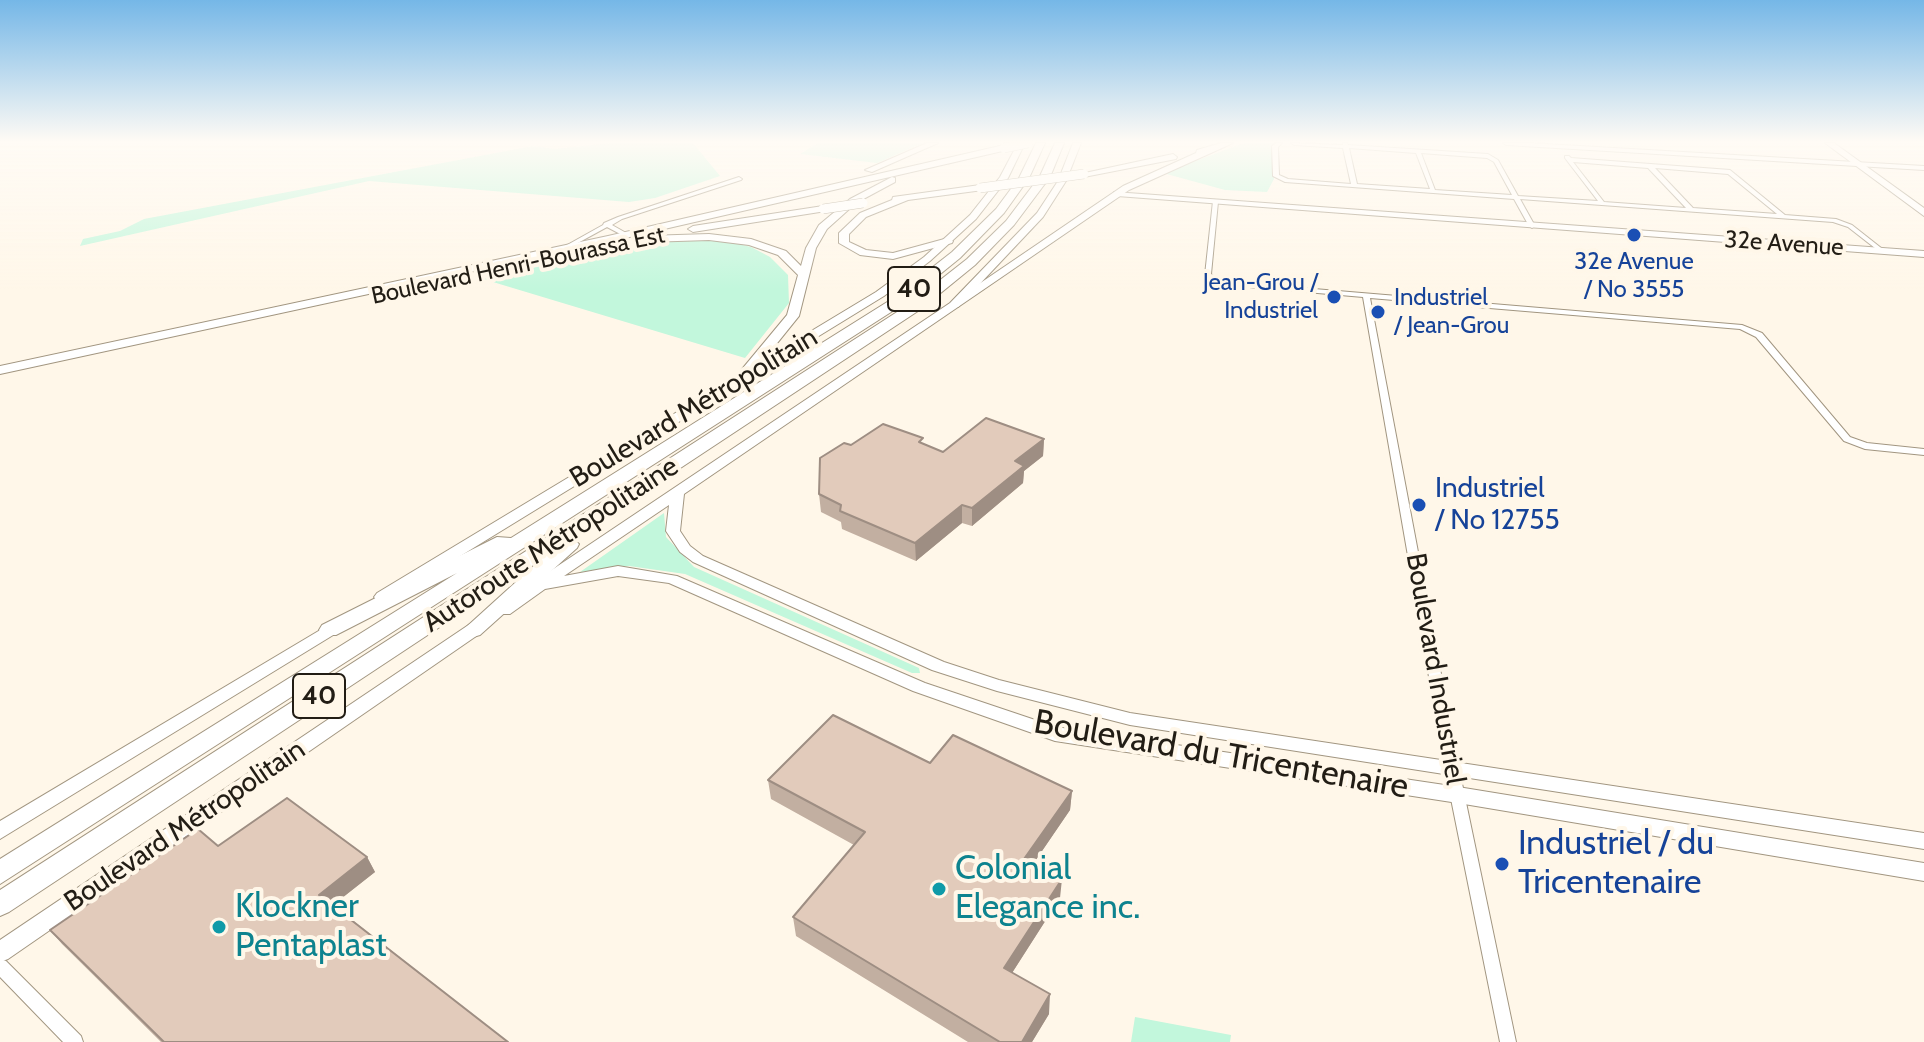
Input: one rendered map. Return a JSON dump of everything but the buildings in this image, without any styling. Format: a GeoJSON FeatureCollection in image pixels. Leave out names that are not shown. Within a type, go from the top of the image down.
{"type":"FeatureCollection","features":[{"type":"Feature","properties":{"kind":"highway","name":"Autoroute Métropolitaine"},"geometry":{"type":"LineString","coordinates":[[0,873],[856,330],[930,277],[1006,205],[1015,192]]}},
{"type":"Feature","properties":{"kind":"highway","name":"Autoroute Métropolitaine"},"geometry":{"type":"LineString","coordinates":[[0,904],[864,341],[951,278],[1022,209],[1034,192]]}},
{"type":"Feature","properties":{"kind":"highway"},"geometry":{"type":"LineString","coordinates":[[329,630],[616,482]]}},
{"type":"Feature","properties":{"kind":"highway"},"geometry":{"type":"LineString","coordinates":[[473,630],[639,487]]}},
{"type":"Feature","properties":{"kind":"main road"},"geometry":{"type":"LineString","coordinates":[[799,194],[805,192]]}},
{"type":"Feature","properties":{"kind":"main road","name":"Boulevard Henri-Bourassa Est"},"geometry":{"type":"LineString","coordinates":[[0,370],[563,249],[810,192]]}},
{"type":"Feature","properties":{"kind":"main road"},"geometry":{"type":"LineString","coordinates":[[740,380],[793,316],[813,243],[831,218],[868,192]]}},
{"type":"Feature","properties":{"kind":"main road","name":"Boulevard Henri-Bourassa Est"},"geometry":{"type":"LineString","coordinates":[[0,380],[614,245],[823,209],[955,192]]}},
{"type":"Feature","properties":{"kind":"main road","name":"Boulevard Métropolitain"},"geometry":{"type":"LineString","coordinates":[[0,831],[854,312],[948,241],[994,192]]}},
{"type":"Feature","properties":{"kind":"main road","name":"Boulevard Métropolitain"},"geometry":{"type":"LineString","coordinates":[[0,952],[954,305],[1040,215],[1055,192]]}},
{"type":"Feature","properties":{"kind":"main road"},"geometry":{"type":"LineString","coordinates":[[954,305],[1121,192]]}},
{"type":"Feature","properties":{"kind":"main road"},"geometry":{"type":"LineString","coordinates":[[1895,192],[1924,213]]}},
{"type":"Feature","properties":{"kind":"main road","name":"32e Avenue"},"geometry":{"type":"LineString","coordinates":[[1117,194],[1924,254]]}},
{"type":"Feature","properties":{"kind":"main road"},"geometry":{"type":"LineString","coordinates":[[904,199],[863,215],[844,233],[844,243],[864,253],[893,256],[948,241]]}},
{"type":"Feature","properties":{"kind":"main road"},"geometry":{"type":"LineString","coordinates":[[614,245],[626,235]]}},
{"type":"Feature","properties":{"kind":"main road"},"geometry":{"type":"LineString","coordinates":[[646,239],[717,237],[757,243],[786,256],[804,275]]}},
{"type":"Feature","properties":{"kind":"main road","name":"Boulevard du Tricentenaire"},"geometry":{"type":"LineString","coordinates":[[677,494],[673,531],[685,549],[698,559],[938,666],[997,685],[1130,719],[1924,841]]}},
{"type":"Feature","properties":{"kind":"main road","name":"Boulevard du Tricentenaire"},"geometry":{"type":"LineString","coordinates":[[542,585],[608,572],[656,574],[696,588],[919,687],[1055,734],[1458,795],[1924,872]]}},
{"type":"Feature","properties":{"kind":"main road"},"geometry":{"type":"LineString","coordinates":[[919,687],[938,666]]}},
{"type":"Feature","properties":{"kind":"street"},"geometry":{"type":"LineString","coordinates":[[563,249],[606,224],[702,192]]}},
{"type":"Feature","properties":{"kind":"street"},"geometry":{"type":"LineString","coordinates":[[1442,192],[1841,221],[1882,251]]}},
{"type":"Feature","properties":{"kind":"street"},"geometry":{"type":"LineString","coordinates":[[1512,192],[1532,226]]}},
{"type":"Feature","properties":{"kind":"street"},"geometry":{"type":"LineString","coordinates":[[1594,192],[1602,203]]}},
{"type":"Feature","properties":{"kind":"street"},"geometry":{"type":"LineString","coordinates":[[1674,192],[1691,209]]}},
{"type":"Feature","properties":{"kind":"street"},"geometry":{"type":"LineString","coordinates":[[1754,192],[1783,216]]}},
{"type":"Feature","properties":{"kind":"street"},"geometry":{"type":"LineString","coordinates":[[1215,202],[1208,275],[1213,281],[1742,327],[1759,335],[1847,439],[1865,446],[1924,452]]}},
{"type":"Feature","properties":{"kind":"street"},"geometry":{"type":"LineString","coordinates":[[606,224],[626,235]]}},
{"type":"Feature","properties":{"kind":"street","name":"Boulevard Industriel"},"geometry":{"type":"LineString","coordinates":[[1366,296],[1452,769],[1508,1042]]}},
{"type":"Feature","properties":{"kind":"street"},"geometry":{"type":"LineString","coordinates":[[0,966],[75,1042]]}},
{"type":"Feature","properties":{"kind":"green space"},"geometry":{"type":"Polygon","coordinates":[[[290,192],[322,192],[80,246],[83,239],[120,231],[144,219],[290,192]]]}},
{"type":"Feature","properties":{"kind":"green space"},"geometry":{"type":"Polygon","coordinates":[[[501,192],[674,192],[629,202],[501,192]]]}},
{"type":"Feature","properties":{"kind":"green space"},"geometry":{"type":"Polygon","coordinates":[[[719,239],[751,247],[770,257],[788,275],[789,303],[745,358],[483,279],[613,250],[676,240],[719,239]]]}},
{"type":"Feature","properties":{"kind":"green space"},"geometry":{"type":"Polygon","coordinates":[[[664,513],[666,537],[694,567],[919,668],[920,673],[912,673],[685,574],[629,566],[580,572],[664,513]]]}},
{"type":"Feature","properties":{"kind":"green space"},"geometry":{"type":"Polygon","coordinates":[[[1135,1017],[1231,1035],[1230,1042],[1131,1042],[1135,1017]]]}},
{"type":"Feature","properties":{"kind":"place","name":"32e Avenue / No 3555"},"geometry":{"type":"Point","coordinates":[1634,235]}},
{"type":"Feature","properties":{"kind":"place","name":"Jean-Grou / Industriel"},"geometry":{"type":"Point","coordinates":[1334,297]}},
{"type":"Feature","properties":{"kind":"place","name":"Industriel / Jean-Grou"},"geometry":{"type":"Point","coordinates":[1378,312]}},
{"type":"Feature","properties":{"kind":"place","name":"Industriel / No 12755"},"geometry":{"type":"Point","coordinates":[1419,505]}},
{"type":"Feature","properties":{"kind":"place","name":"Industriel / du Tricentenaire"},"geometry":{"type":"Point","coordinates":[1502,864]}},
{"type":"Feature","properties":{"kind":"place","name":"Colonial Elegance inc."},"geometry":{"type":"Point","coordinates":[939,889]}},
{"type":"Feature","properties":{"kind":"place","name":"Klockner Pentaplast"},"geometry":{"type":"Point","coordinates":[219,927]}}]}
